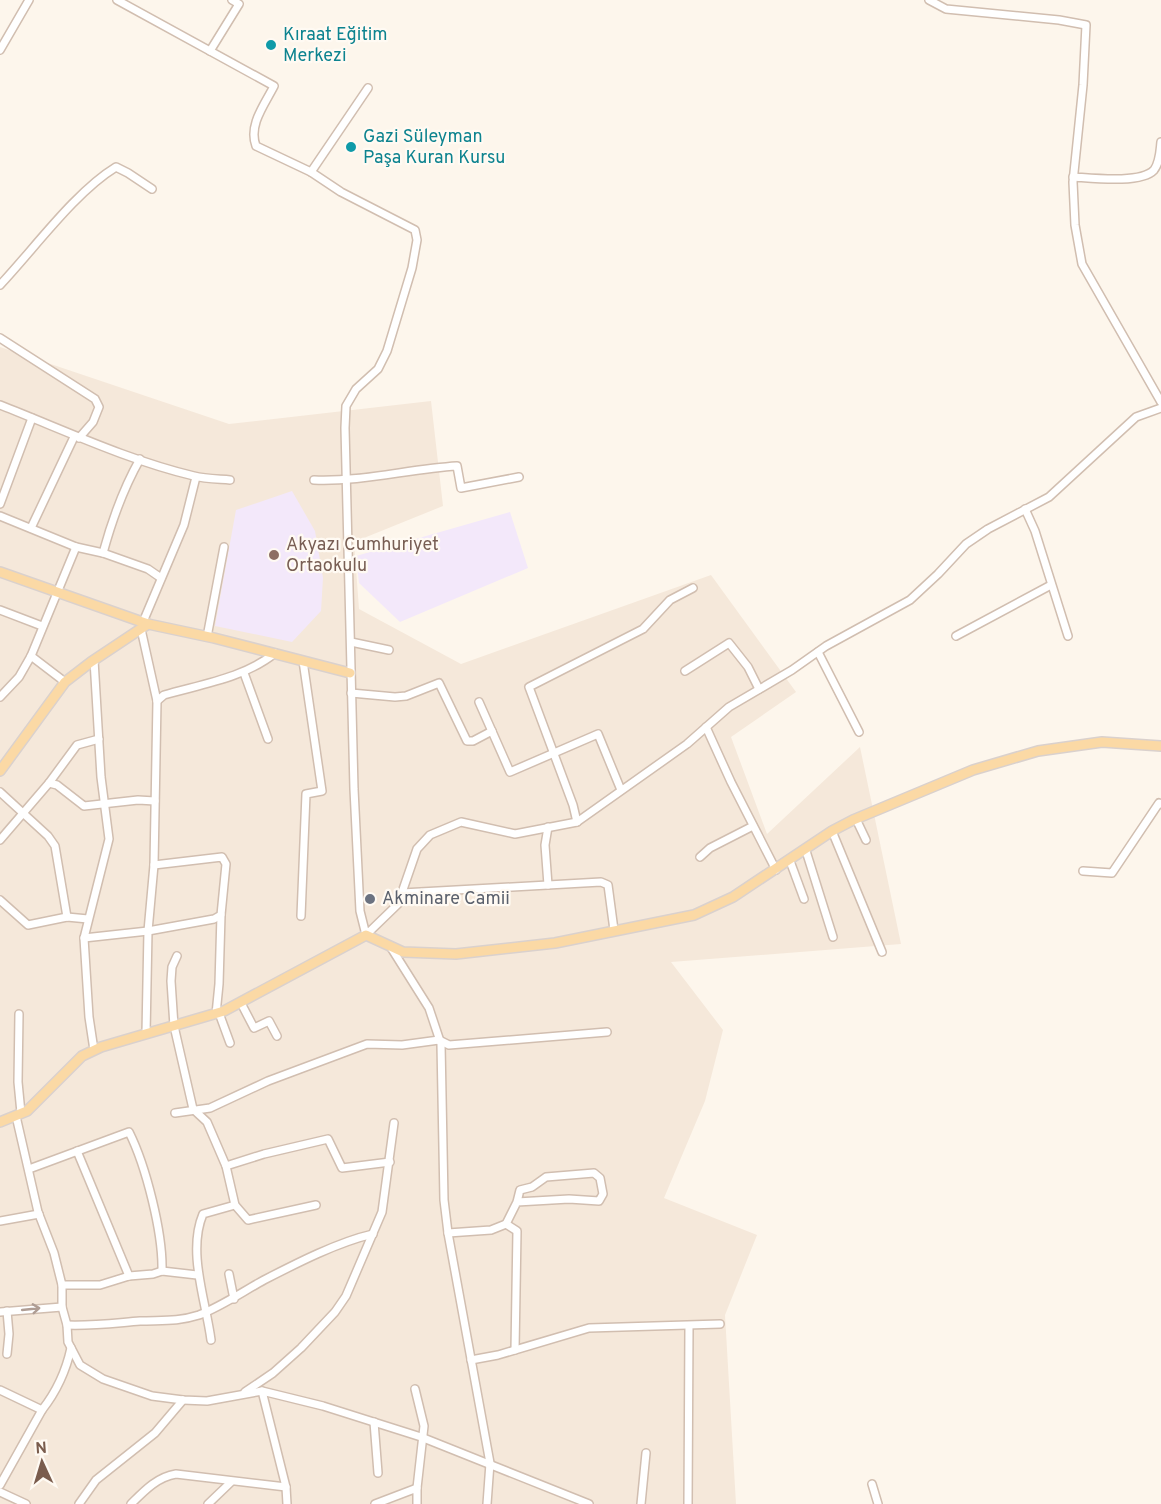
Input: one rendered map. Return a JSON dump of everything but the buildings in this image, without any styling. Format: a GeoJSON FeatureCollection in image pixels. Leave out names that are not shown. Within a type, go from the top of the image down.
{"type":"FeatureCollection","features":[{"type":"Feature","properties":{"kind":"main road"},"geometry":{"type":"LineString","coordinates":[[0,572],[144,625],[207,637],[350,673]]}},
{"type":"Feature","properties":{"kind":"main road"},"geometry":{"type":"LineString","coordinates":[[0,771],[65,682],[144,625]]}},
{"type":"Feature","properties":{"kind":"main road"},"geometry":{"type":"LineString","coordinates":[[0,1122],[27,1110],[82,1056],[94,1050],[217,1013],[241,1003],[366,935],[403,952],[456,954],[555,943],[694,915],[733,897],[806,851],[832,831],[973,770],[1038,751],[1102,742],[1161,746]]}},
{"type":"Feature","properties":{"kind":"street"},"geometry":{"type":"LineString","coordinates":[[0,50],[29,0]]}},
{"type":"Feature","properties":{"kind":"street"},"geometry":{"type":"LineString","coordinates":[[117,0],[274,86],[254,126],[253,137],[256,146],[311,172],[341,192],[415,230],[417,240],[411,268],[387,351],[378,369],[356,389],[346,406],[345,480],[351,642],[350,673],[360,911],[366,935]]}},
{"type":"Feature","properties":{"kind":"street"},"geometry":{"type":"LineString","coordinates":[[210,51],[239,4],[232,0]]}},
{"type":"Feature","properties":{"kind":"street"},"geometry":{"type":"LineString","coordinates":[[929,0],[946,9],[1059,20],[1086,25],[1074,177],[1075,225],[1082,264],[1161,402]]}},
{"type":"Feature","properties":{"kind":"street"},"geometry":{"type":"LineString","coordinates":[[311,172],[368,88]]}},
{"type":"Feature","properties":{"kind":"street"},"geometry":{"type":"LineString","coordinates":[[1074,177],[1136,177],[1148,173],[1154,170],[1160,157],[1161,142]]}},
{"type":"Feature","properties":{"kind":"street"},"geometry":{"type":"LineString","coordinates":[[0,285],[73,204],[104,174],[116,167],[152,189]]}},
{"type":"Feature","properties":{"kind":"street"},"geometry":{"type":"LineString","coordinates":[[0,338],[95,399],[99,407],[93,422],[76,438],[31,528]]}},
{"type":"Feature","properties":{"kind":"street"},"geometry":{"type":"LineString","coordinates":[[0,405],[76,438],[140,459],[196,477],[230,480]]}},
{"type":"Feature","properties":{"kind":"street"},"geometry":{"type":"LineString","coordinates":[[366,935],[398,904],[417,849],[430,835],[461,822],[515,834],[577,822],[687,744],[729,707],[818,652],[910,600],[966,544],[987,529],[1049,497],[1136,417],[1161,408]]}},
{"type":"Feature","properties":{"kind":"street"},"geometry":{"type":"LineString","coordinates":[[0,504],[32,418]]}},
{"type":"Feature","properties":{"kind":"street"},"geometry":{"type":"LineString","coordinates":[[103,553],[128,481],[140,459]]}},
{"type":"Feature","properties":{"kind":"street"},"geometry":{"type":"LineString","coordinates":[[314,480],[345,480],[422,468],[457,466],[461,488],[519,477]]}},
{"type":"Feature","properties":{"kind":"street"},"geometry":{"type":"LineString","coordinates":[[146,1034],[148,931],[154,865],[157,700],[144,625],[184,525],[196,477]]}},
{"type":"Feature","properties":{"kind":"street"},"geometry":{"type":"LineString","coordinates":[[1025,509],[1035,531],[1068,636]]}},
{"type":"Feature","properties":{"kind":"street"},"geometry":{"type":"LineString","coordinates":[[0,516],[76,547],[103,553],[148,569],[161,578]]}},
{"type":"Feature","properties":{"kind":"street"},"geometry":{"type":"LineString","coordinates":[[0,697],[19,677],[31,656],[76,547]]}},
{"type":"Feature","properties":{"kind":"street"},"geometry":{"type":"LineString","coordinates":[[207,637],[224,547]]}},
{"type":"Feature","properties":{"kind":"street"},"geometry":{"type":"LineString","coordinates":[[956,636],[1051,585]]}},
{"type":"Feature","properties":{"kind":"street"},"geometry":{"type":"LineString","coordinates":[[577,822],[573,804],[529,687],[643,629],[670,600],[693,588]]}},
{"type":"Feature","properties":{"kind":"street"},"geometry":{"type":"LineString","coordinates":[[0,610],[42,626]]}},
{"type":"Feature","properties":{"kind":"street"},"geometry":{"type":"LineString","coordinates":[[351,642],[389,650]]}},
{"type":"Feature","properties":{"kind":"street"},"geometry":{"type":"LineString","coordinates":[[685,671],[729,643],[748,667],[759,689]]}},
{"type":"Feature","properties":{"kind":"street"},"geometry":{"type":"LineString","coordinates":[[818,652],[859,732]]}},
{"type":"Feature","properties":{"kind":"street"},"geometry":{"type":"LineString","coordinates":[[157,700],[164,695],[244,673],[261,665],[275,653]]}},
{"type":"Feature","properties":{"kind":"street"},"geometry":{"type":"LineString","coordinates":[[31,656],[65,682]]}},
{"type":"Feature","properties":{"kind":"street"},"geometry":{"type":"LineString","coordinates":[[93,660],[109,839],[84,938],[94,1050]]}},
{"type":"Feature","properties":{"kind":"street"},"geometry":{"type":"LineString","coordinates":[[301,916],[306,794],[322,791],[303,661]]}},
{"type":"Feature","properties":{"kind":"street"},"geometry":{"type":"LineString","coordinates":[[244,673],[268,739]]}},
{"type":"Feature","properties":{"kind":"street"},"geometry":{"type":"LineString","coordinates":[[351,693],[395,698],[439,683],[467,741],[473,741],[492,731]]}},
{"type":"Feature","properties":{"kind":"street"},"geometry":{"type":"LineString","coordinates":[[478,702],[510,772],[598,734],[621,790]]}},
{"type":"Feature","properties":{"kind":"street"},"geometry":{"type":"LineString","coordinates":[[706,727],[776,870]]}},
{"type":"Feature","properties":{"kind":"street"},"geometry":{"type":"LineString","coordinates":[[0,840],[78,745],[99,739]]}},
{"type":"Feature","properties":{"kind":"street"},"geometry":{"type":"LineString","coordinates":[[49,783],[57,785],[84,806],[138,800],[155,801]]}},
{"type":"Feature","properties":{"kind":"street"},"geometry":{"type":"LineString","coordinates":[[0,792],[48,836],[55,846],[67,918]]}},
{"type":"Feature","properties":{"kind":"street"},"geometry":{"type":"LineString","coordinates":[[1083,871],[1112,873],[1159,803],[1161,804]]}},
{"type":"Feature","properties":{"kind":"street"},"geometry":{"type":"LineString","coordinates":[[856,819],[866,840]]}},
{"type":"Feature","properties":{"kind":"street"},"geometry":{"type":"LineString","coordinates":[[700,857],[710,848],[753,826]]}},
{"type":"Feature","properties":{"kind":"street"},"geometry":{"type":"LineString","coordinates":[[548,827],[545,845],[548,885]]}},
{"type":"Feature","properties":{"kind":"street"},"geometry":{"type":"LineString","coordinates":[[832,831],[882,951]]}},
{"type":"Feature","properties":{"kind":"street"},"geometry":{"type":"LineString","coordinates":[[806,851],[833,937]]}},
{"type":"Feature","properties":{"kind":"street"},"geometry":{"type":"LineString","coordinates":[[154,865],[222,857],[226,864],[221,915],[217,1013],[230,1043]]}},
{"type":"Feature","properties":{"kind":"street"},"geometry":{"type":"LineString","coordinates":[[790,861],[804,899]]}},
{"type":"Feature","properties":{"kind":"street"},"geometry":{"type":"LineString","coordinates":[[402,894],[601,882],[608,885],[614,930]]}},
{"type":"Feature","properties":{"kind":"street"},"geometry":{"type":"LineString","coordinates":[[0,912],[3,903],[28,925],[67,918],[88,919]]}},
{"type":"Feature","properties":{"kind":"street"},"geometry":{"type":"LineString","coordinates":[[84,938],[148,931],[214,919],[221,915]]}},
{"type":"Feature","properties":{"kind":"street"},"geometry":{"type":"LineString","coordinates":[[390,946],[429,1008],[440,1040],[444,1200],[490,1463],[487,1504]]}},
{"type":"Feature","properties":{"kind":"street"},"geometry":{"type":"LineString","coordinates":[[177,956],[172,967],[171,981],[174,1026],[193,1109],[207,1122],[226,1166],[235,1205],[248,1220],[315,1205]]}},
{"type":"Feature","properties":{"kind":"street"},"geometry":{"type":"LineString","coordinates":[[241,1003],[254,1028],[269,1021],[277,1036]]}},
{"type":"Feature","properties":{"kind":"street"},"geometry":{"type":"LineString","coordinates":[[19,1014],[19,1114],[39,1214],[54,1253],[62,1285],[62,1307],[67,1325],[68,1342],[80,1365],[103,1379],[152,1396],[207,1401],[262,1391],[323,1406],[421,1437],[490,1463],[573,1501],[589,1504]]}},
{"type":"Feature","properties":{"kind":"street"},"geometry":{"type":"LineString","coordinates":[[175,1113],[210,1108],[268,1081],[367,1044],[402,1045],[440,1040],[450,1045],[607,1032]]}},
{"type":"Feature","properties":{"kind":"street"},"geometry":{"type":"LineString","coordinates":[[243,1394],[273,1373],[294,1354],[335,1312],[346,1296],[382,1212],[394,1123]]}},
{"type":"Feature","properties":{"kind":"street"},"geometry":{"type":"LineString","coordinates":[[29,1169],[129,1132],[137,1149],[155,1217],[162,1253],[162,1270]]}},
{"type":"Feature","properties":{"kind":"street"},"geometry":{"type":"LineString","coordinates":[[226,1166],[264,1154],[328,1139],[342,1168],[390,1162]]}},
{"type":"Feature","properties":{"kind":"street"},"geometry":{"type":"LineString","coordinates":[[77,1151],[129,1276]]}},
{"type":"Feature","properties":{"kind":"street"},"geometry":{"type":"LineString","coordinates":[[448,1233],[491,1230],[506,1224],[520,1190],[532,1187],[546,1177],[594,1173],[600,1178],[603,1194],[599,1201],[569,1199],[517,1202]]}},
{"type":"Feature","properties":{"kind":"street"},"geometry":{"type":"LineString","coordinates":[[211,1340],[207,1311],[197,1275],[198,1226],[203,1214],[235,1205]]}},
{"type":"Feature","properties":{"kind":"street"},"geometry":{"type":"LineString","coordinates":[[0,1221],[39,1214]]}},
{"type":"Feature","properties":{"kind":"street"},"geometry":{"type":"LineString","coordinates":[[506,1224],[517,1231],[515,1350]]}},
{"type":"Feature","properties":{"kind":"street"},"geometry":{"type":"LineString","coordinates":[[67,1325],[99,1326],[142,1321],[171,1322],[207,1311],[351,1239],[373,1234]]}},
{"type":"Feature","properties":{"kind":"street"},"geometry":{"type":"LineString","coordinates":[[62,1285],[100,1285],[129,1276],[153,1274],[162,1270],[197,1275]]}},
{"type":"Feature","properties":{"kind":"street"},"geometry":{"type":"LineString","coordinates":[[229,1274],[234,1299]]}},
{"type":"Feature","properties":{"kind":"street"},"geometry":{"type":"LineString","coordinates":[[7,1354],[9,1334],[4,1312],[62,1307]]}},
{"type":"Feature","properties":{"kind":"street"},"geometry":{"type":"LineString","coordinates":[[471,1360],[515,1350],[589,1328],[626,1325],[720,1324]]}},
{"type":"Feature","properties":{"kind":"street"},"geometry":{"type":"LineString","coordinates":[[688,1504],[689,1326]]}},
{"type":"Feature","properties":{"kind":"street"},"geometry":{"type":"LineString","coordinates":[[0,1485],[42,1410],[51,1399],[67,1368],[72,1348]]}},
{"type":"Feature","properties":{"kind":"street"},"geometry":{"type":"LineString","coordinates":[[415,1389],[424,1426],[421,1437],[417,1504]]}},
{"type":"Feature","properties":{"kind":"street"},"geometry":{"type":"LineString","coordinates":[[0,1390],[42,1410]]}},
{"type":"Feature","properties":{"kind":"street"},"geometry":{"type":"LineString","coordinates":[[262,1391],[286,1487],[287,1504]]}},
{"type":"Feature","properties":{"kind":"street"},"geometry":{"type":"LineString","coordinates":[[79,1504],[96,1480],[155,1433],[183,1400]]}},
{"type":"Feature","properties":{"kind":"street"},"geometry":{"type":"LineString","coordinates":[[374,1422],[378,1473]]}},
{"type":"Feature","properties":{"kind":"street"},"geometry":{"type":"LineString","coordinates":[[640,1504],[646,1453]]}},
{"type":"Feature","properties":{"kind":"street"},"geometry":{"type":"LineString","coordinates":[[131,1504],[156,1481],[167,1475],[176,1474],[286,1487]]}},
{"type":"Feature","properties":{"kind":"street"},"geometry":{"type":"LineString","coordinates":[[208,1504],[231,1482]]}},
{"type":"Feature","properties":{"kind":"street"},"geometry":{"type":"LineString","coordinates":[[872,1484],[878,1504]]}},
{"type":"Feature","properties":{"kind":"street"},"geometry":{"type":"LineString","coordinates":[[375,1504],[417,1488]]}},
{"type":"Feature","properties":{"kind":"street"},"geometry":{"type":"LineString","coordinates":[[0,1492],[26,1504]]}},
{"type":"Feature","properties":{"kind":"shaded area"},"geometry":{"type":"Polygon","coordinates":[[[0,347],[229,424],[431,401],[443,506],[354,542],[359,609],[461,664],[711,575],[796,692],[731,737],[767,834],[860,747],[901,944],[671,962],[723,1030],[705,1101],[664,1198],[757,1235],[725,1315],[736,1504],[0,1504],[0,347]]]}},
{"type":"Feature","properties":{"kind":"shaded area","name":"Akyazı Cumhuriyet Ortaokulu"},"geometry":{"type":"Polygon","coordinates":[[[292,491],[315,531],[323,578],[321,611],[292,642],[215,626],[236,510],[292,491]]]}},
{"type":"Feature","properties":{"kind":"shaded area"},"geometry":{"type":"Polygon","coordinates":[[[510,512],[528,568],[400,622],[359,583],[356,556],[510,512]]]}},
{"type":"Feature","properties":{"kind":"place","name":"Kıraat Eğitim Merkezi"},"geometry":{"type":"Point","coordinates":[271,45]}},
{"type":"Feature","properties":{"kind":"place","name":"Gazi Süleyman Paşa Kuran Kursu"},"geometry":{"type":"Point","coordinates":[351,147]}},
{"type":"Feature","properties":{"kind":"place","name":"Akyazı Cumhuriyet Ortaokulu"},"geometry":{"type":"Point","coordinates":[274,555]}},
{"type":"Feature","properties":{"kind":"place","name":"Akminare Camii"},"geometry":{"type":"Point","coordinates":[370,899]}}]}
